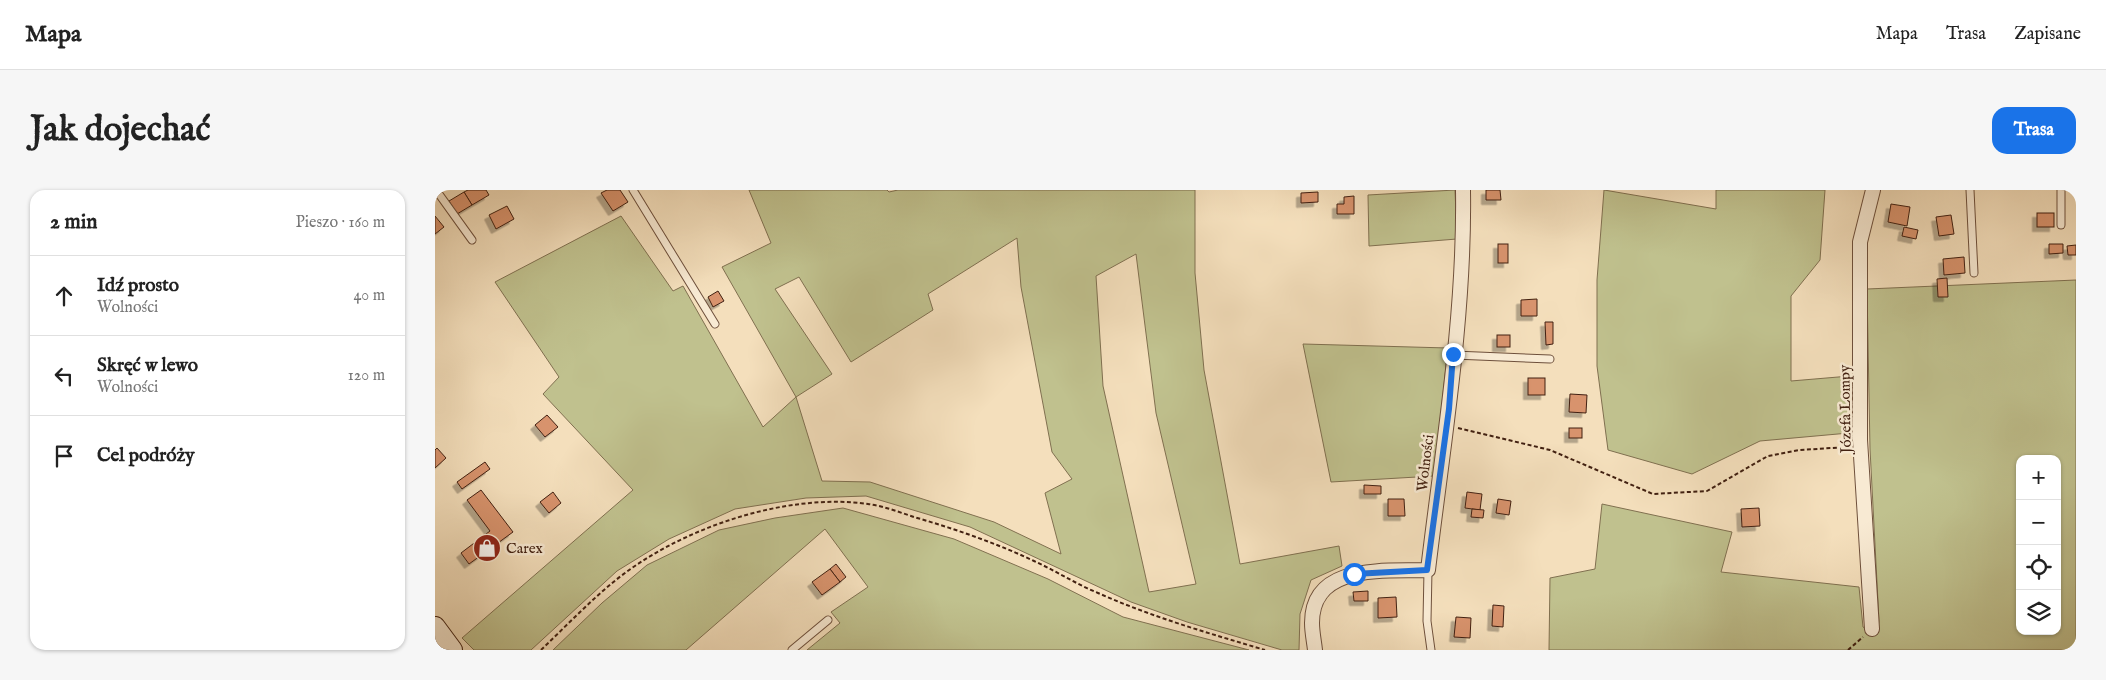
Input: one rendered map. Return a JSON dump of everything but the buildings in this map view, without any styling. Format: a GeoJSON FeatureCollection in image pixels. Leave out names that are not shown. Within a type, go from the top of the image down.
{"type":"FeatureCollection","features":[{"type":"Feature","properties":{"kind":"main road"},"geometry":{"type":"LineString","coordinates":[[435,627],[452,650]]}},
{"type":"Feature","properties":{"kind":"street","name":"Wolności"},"geometry":{"type":"LineString","coordinates":[[1427,570],[1446,425],[1464,244],[1463,190]]}},
{"type":"Feature","properties":{"kind":"street","name":"Józefa Lompy"},"geometry":{"type":"LineString","coordinates":[[1872,629],[1861,447],[1860,242],[1873,190]]}},
{"type":"Feature","properties":{"kind":"street"},"geometry":{"type":"LineString","coordinates":[[1315,650],[1312,622],[1314,612],[1320,596],[1333,582],[1354,574],[1427,570]]}},
{"type":"Feature","properties":{"kind":"lane"},"geometry":{"type":"LineString","coordinates":[[436,190],[472,240]]}},
{"type":"Feature","properties":{"kind":"lane"},"geometry":{"type":"LineString","coordinates":[[633,190],[715,324]]}},
{"type":"Feature","properties":{"kind":"lane"},"geometry":{"type":"LineString","coordinates":[[1970,190],[1974,273]]}},
{"type":"Feature","properties":{"kind":"lane"},"geometry":{"type":"LineString","coordinates":[[2061,190],[2061,225]]}},
{"type":"Feature","properties":{"kind":"lane"},"geometry":{"type":"LineString","coordinates":[[1453,354],[1550,359]]}},
{"type":"Feature","properties":{"kind":"lane"},"geometry":{"type":"LineString","coordinates":[[1427,570],[1427,606],[1431,650]]}},
{"type":"Feature","properties":{"kind":"lane"},"geometry":{"type":"LineString","coordinates":[[792,650],[828,620]]}},
{"type":"Feature","properties":{"kind":"path"},"geometry":{"type":"LineString","coordinates":[[1446,425],[1550,450],[1653,494],[1707,491],[1768,456],[1799,450],[1861,447]]}},
{"type":"Feature","properties":{"kind":"path"},"geometry":{"type":"LineString","coordinates":[[541,650],[611,583],[655,554],[696,533],[748,514],[799,505],[843,502],[870,504],[995,543],[1097,593],[1167,621],[1265,650]]}},
{"type":"Feature","properties":{"kind":"path"},"geometry":{"type":"LineString","coordinates":[[1848,650],[1872,629]]}},
{"type":"Feature","properties":{"kind":"green space"},"geometry":{"type":"Polygon","coordinates":[[[749,190],[887,190],[889,192],[898,190],[1195,190],[1195,273],[1204,370],[1240,564],[1339,546],[1342,566],[1311,580],[1300,614],[1299,650],[1282,650],[1187,622],[1131,602],[970,527],[866,496],[806,498],[735,509],[669,539],[617,571],[531,650],[474,650],[462,638],[633,490],[543,394],[559,377],[495,282],[621,216],[673,291],[683,286],[763,427],[796,397],[722,267],[771,243],[749,190]],[[1017,238],[928,294],[933,310],[851,362],[799,277],[775,289],[832,374],[796,397],[822,481],[870,482],[994,522],[1061,554],[1045,493],[1072,479],[1052,452],[1021,287],[1017,238]],[[1136,254],[1096,276],[1103,386],[1149,592],[1196,584],[1156,413],[1136,254]]]}},
{"type":"Feature","properties":{"kind":"green space"},"geometry":{"type":"Polygon","coordinates":[[[1455,190],[1457,239],[1369,246],[1368,195],[1455,190]]]}},
{"type":"Feature","properties":{"kind":"green space"},"geometry":{"type":"Polygon","coordinates":[[[1604,190],[1716,209],[1716,190],[1825,190],[1820,260],[1791,296],[1791,381],[1850,376],[1849,433],[1760,441],[1692,474],[1608,450],[1597,366],[1597,280],[1604,190]]]}},
{"type":"Feature","properties":{"kind":"green space"},"geometry":{"type":"Polygon","coordinates":[[[2076,280],[2076,650],[1549,650],[1550,578],[1595,569],[1602,504],[1732,532],[1721,572],[1859,587],[1863,627],[1877,635],[1879,621],[1870,449],[1867,289],[2076,280]]]}},
{"type":"Feature","properties":{"kind":"green space"},"geometry":{"type":"Polygon","coordinates":[[[1303,344],[1448,348],[1434,476],[1331,482],[1303,344]]]}},
{"type":"Feature","properties":{"kind":"green space"},"geometry":{"type":"Polygon","coordinates":[[[843,508],[954,539],[1048,579],[1123,617],[1249,650],[807,650],[840,623],[831,612],[868,587],[825,529],[686,650],[553,650],[602,603],[647,565],[719,530],[775,518],[843,508]]]}},
{"type":"Feature","properties":{"kind":"place","name":"Carex"},"geometry":{"type":"Point","coordinates":[487,548]}},
{"type":"Feature","properties":{"kind":"route"},"geometry":{"type":"LineString","coordinates":[[1354,574],[1363,572],[1427,570],[1449,409],[1453,354]]}}]}
